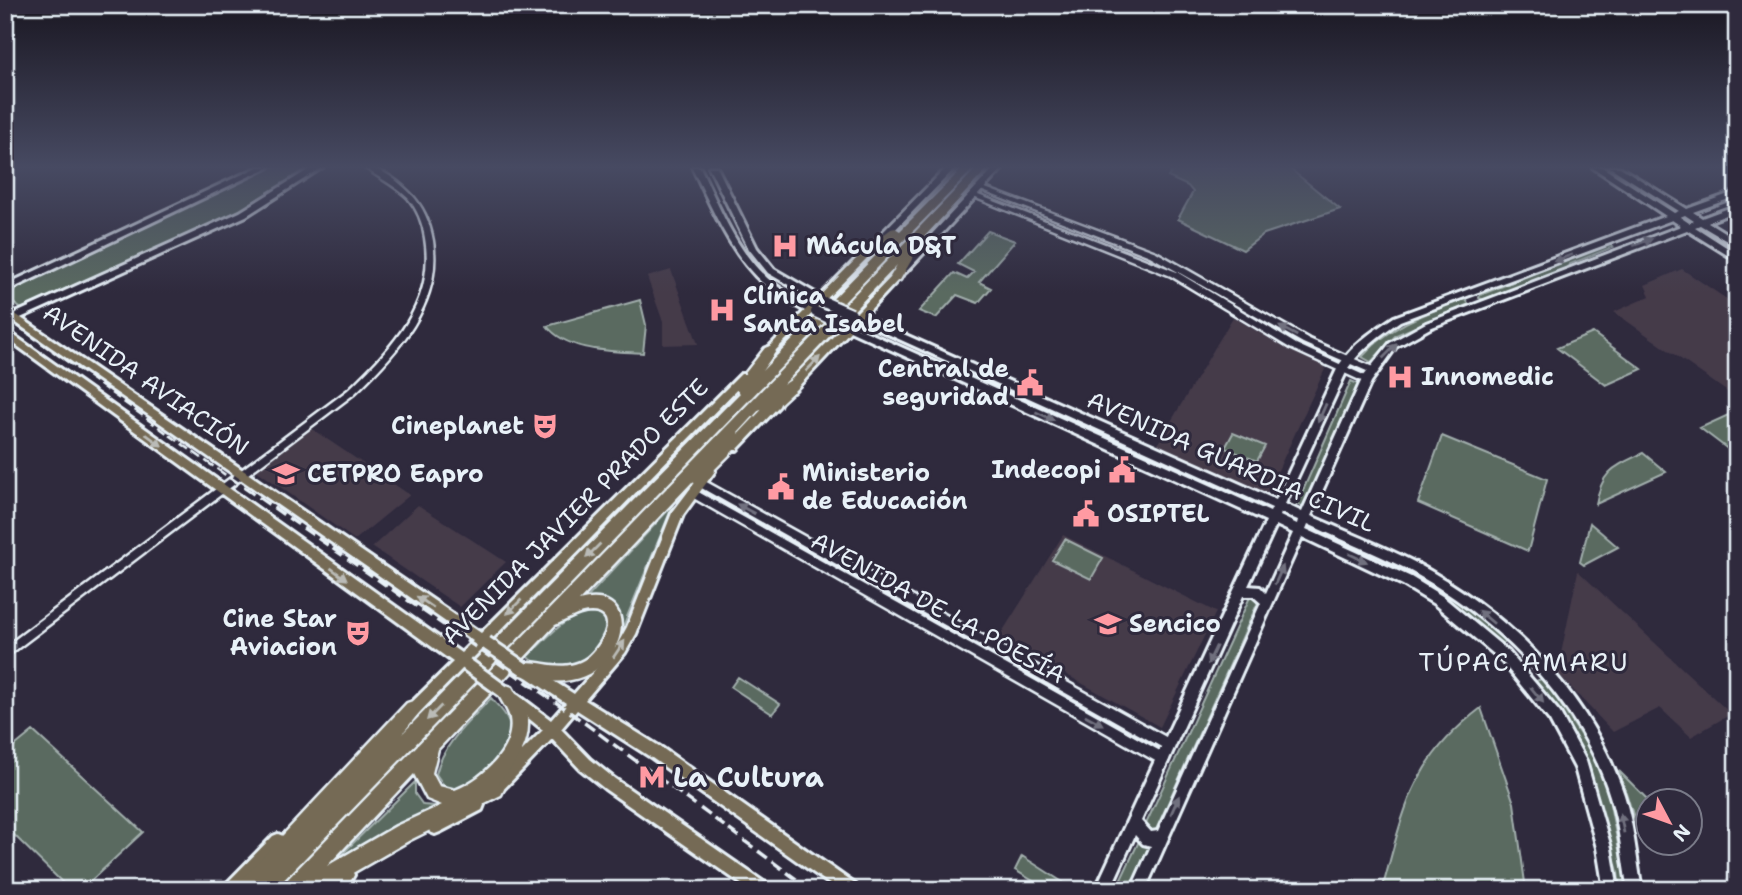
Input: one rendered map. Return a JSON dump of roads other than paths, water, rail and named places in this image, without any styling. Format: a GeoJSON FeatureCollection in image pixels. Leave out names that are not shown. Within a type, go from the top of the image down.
{"type":"FeatureCollection","features":[{"type":"Feature","properties":{"kind":"highway"},"geometry":{"type":"LineString","coordinates":[[867,253],[919,209]]}},
{"type":"Feature","properties":{"kind":"highway","name":"AVENIDA JAVIER PRADO ESTE"},"geometry":{"type":"LineString","coordinates":[[260,890],[929,209]]}},
{"type":"Feature","properties":{"kind":"highway"},"geometry":{"type":"LineString","coordinates":[[291,890],[945,209]]}},
{"type":"Feature","properties":{"kind":"highway"},"geometry":{"type":"LineString","coordinates":[[896,277],[908,256],[953,209]]}},
{"type":"Feature","properties":{"kind":"highway"},"geometry":{"type":"LineString","coordinates":[[624,519],[652,481],[743,386],[770,351]]}},
{"type":"Feature","properties":{"kind":"highway"},"geometry":{"type":"LineString","coordinates":[[627,537],[670,503],[776,397],[794,383]]}},
{"type":"Feature","properties":{"kind":"highway"},"geometry":{"type":"LineString","coordinates":[[525,669],[556,676],[578,672],[599,656],[611,640],[616,625],[607,610],[594,605],[575,608],[543,625]]}},
{"type":"Feature","properties":{"kind":"highway"},"geometry":{"type":"LineString","coordinates":[[431,742],[424,765],[428,788],[448,799],[462,797],[476,790],[497,771],[515,743],[519,721],[505,692]]}},
{"type":"Feature","properties":{"kind":"highway"},"geometry":{"type":"LineString","coordinates":[[245,890],[413,709]]}},
{"type":"Feature","properties":{"kind":"highway"},"geometry":{"type":"LineString","coordinates":[[304,890],[402,833],[495,789]]}},
{"type":"Feature","properties":{"kind":"main road"},"geometry":{"type":"LineString","coordinates":[[5,289],[176,209]]}},
{"type":"Feature","properties":{"kind":"main road"},"geometry":{"type":"LineString","coordinates":[[9,316],[252,209]]}},
{"type":"Feature","properties":{"kind":"main road","name":"AVENIDA GUARDIA CIVIL"},"geometry":{"type":"LineString","coordinates":[[717,209],[744,262],[759,279],[814,311],[1277,513]]}},
{"type":"Feature","properties":{"kind":"main road","name":"AVENIDA GUARDIA CIVIL"},"geometry":{"type":"LineString","coordinates":[[733,209],[753,248],[771,271],[855,316],[1301,525],[1417,588],[1480,633],[1504,655],[1555,717],[1581,766],[1604,848],[1611,890]]}},
{"type":"Feature","properties":{"kind":"main road","name":"AVENIDA JAVIER PRADO ESTE"},"geometry":{"type":"LineString","coordinates":[[230,890],[463,662],[770,351],[824,301],[911,209]]}},
{"type":"Feature","properties":{"kind":"main road"},"geometry":{"type":"LineString","coordinates":[[327,890],[393,848],[463,814],[495,789],[552,729],[621,649],[632,630],[670,529],[693,493],[845,325],[896,277],[961,209]]}},
{"type":"Feature","properties":{"kind":"main road"},"geometry":{"type":"LineString","coordinates":[[1661,209],[1737,258]]}},
{"type":"Feature","properties":{"kind":"main road"},"geometry":{"type":"LineString","coordinates":[[1680,209],[1737,244]]}},
{"type":"Feature","properties":{"kind":"main road"},"geometry":{"type":"LineString","coordinates":[[1102,890],[1348,359],[1366,340],[1397,319],[1693,209]]}},
{"type":"Feature","properties":{"kind":"main road"},"geometry":{"type":"LineString","coordinates":[[1138,890],[1370,375],[1393,345],[1429,325],[1617,251],[1735,209]]}},
{"type":"Feature","properties":{"kind":"main road"},"geometry":{"type":"LineString","coordinates":[[723,221],[738,218]]}},
{"type":"Feature","properties":{"kind":"main road"},"geometry":{"type":"LineString","coordinates":[[1607,242],[1616,245],[1617,251]]}},
{"type":"Feature","properties":{"kind":"main road"},"geometry":{"type":"LineString","coordinates":[[1474,292],[1475,298],[1486,303]]}},
{"type":"Feature","properties":{"kind":"main road","name":"AVENIDA AVIACIÓN"},"geometry":{"type":"LineString","coordinates":[[9,316],[483,642],[657,752],[851,890]]}},
{"type":"Feature","properties":{"kind":"main road","name":"AVENIDA AVIACIÓN"},"geometry":{"type":"LineString","coordinates":[[5,332],[505,692],[552,729],[585,764],[610,784],[762,890]]}},
{"type":"Feature","properties":{"kind":"main road","name":"AVENIDA GUARDIA CIVIL"},"geometry":{"type":"LineString","coordinates":[[1301,525],[1409,565],[1441,583],[1472,605],[1538,664],[1589,733],[1617,794],[1635,890]]}},
{"type":"Feature","properties":{"kind":"main road"},"geometry":{"type":"LineString","coordinates":[[1242,591],[1256,591],[1266,602]]}},
{"type":"Feature","properties":{"kind":"main road"},"geometry":{"type":"LineString","coordinates":[[1133,823],[1148,839],[1161,837]]}},
{"type":"Feature","properties":{"kind":"street"},"geometry":{"type":"LineString","coordinates":[[5,653],[371,374],[397,346],[427,291],[431,263],[424,214],[420,209]]}},
{"type":"Feature","properties":{"kind":"street"},"geometry":{"type":"LineString","coordinates":[[1017,209],[1174,274],[1257,325],[1342,369],[1370,375]]}},
{"type":"Feature","properties":{"kind":"street"},"geometry":{"type":"LineString","coordinates":[[1025,209],[1153,254],[1306,341],[1348,359],[1370,375]]}},
{"type":"Feature","properties":{"kind":"street","name":"AVENIDA DE LA POESÍA"},"geometry":{"type":"LineString","coordinates":[[701,483],[1170,745]]}},
{"type":"Feature","properties":{"kind":"street","name":"AVENIDA DE LA POESÍA"},"geometry":{"type":"LineString","coordinates":[[693,493],[1163,759]]}},
{"type":"Feature","properties":{"kind":"street"},"geometry":{"type":"LineString","coordinates":[[760,531],[769,521]]}},
{"type":"Feature","properties":{"kind":"railway"},"geometry":{"type":"LineString","coordinates":[[5,317],[231,479]]}},
{"type":"Feature","properties":{"kind":"railway"},"geometry":{"type":"LineString","coordinates":[[229,477],[567,710],[811,890]]}},
{"type":"Feature","properties":{"kind":"place","name":"Mácula D&T"},"geometry":{"type":"Point","coordinates":[785,246]}},
{"type":"Feature","properties":{"kind":"place","name":"Clínica Santa Isabel"},"geometry":{"type":"Point","coordinates":[722,310]}},
{"type":"Feature","properties":{"kind":"place","name":"Innomedic"},"geometry":{"type":"Point","coordinates":[1400,377]}},
{"type":"Feature","properties":{"kind":"place","name":"Central de seguridad"},"geometry":{"type":"Point","coordinates":[1030,383]}},
{"type":"Feature","properties":{"kind":"place","name":"Cineplanet"},"geometry":{"type":"Point","coordinates":[545,426]}},
{"type":"Feature","properties":{"kind":"place","name":"Indecopi"},"geometry":{"type":"Point","coordinates":[1122,470]}},
{"type":"Feature","properties":{"kind":"place","name":"CETPRO Eapro"},"geometry":{"type":"Point","coordinates":[286,474]}},
{"type":"Feature","properties":{"kind":"place","name":"Ministerio de Educación"},"geometry":{"type":"Point","coordinates":[781,487]}},
{"type":"Feature","properties":{"kind":"place","name":"OSIPTEL"},"geometry":{"type":"Point","coordinates":[1086,514]}},
{"type":"Feature","properties":{"kind":"place","name":"Sencico"},"geometry":{"type":"Point","coordinates":[1108,624]}},
{"type":"Feature","properties":{"kind":"place","name":"Cine Star Aviacion"},"geometry":{"type":"Point","coordinates":[358,633]}},
{"type":"Feature","properties":{"kind":"place","name":"La Cultura"},"geometry":{"type":"Point","coordinates":[652,777]}},
{"type":"Feature","properties":{"kind":"district","name":"TÚPAC AMARU"},"geometry":{"type":"Point","coordinates":[1524,661]}}]}
